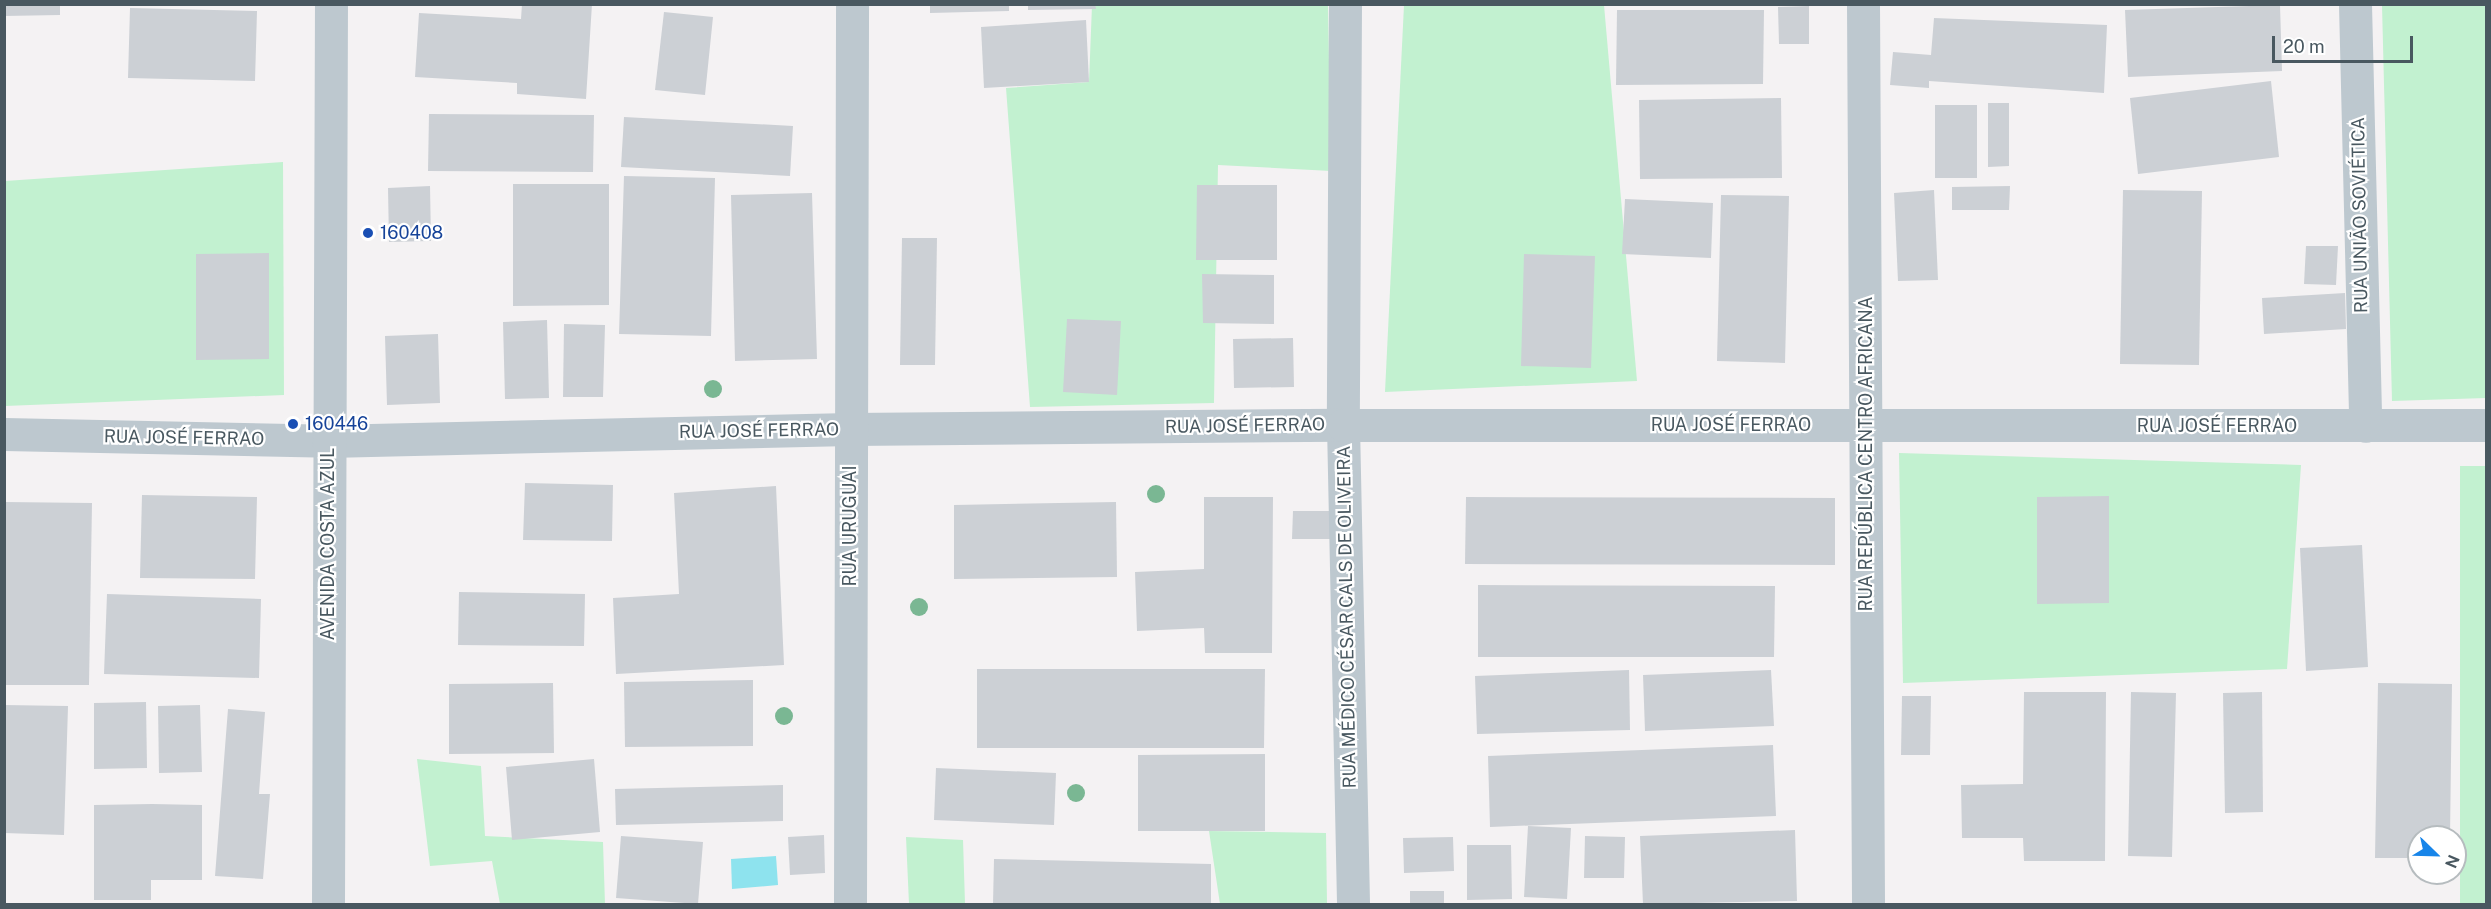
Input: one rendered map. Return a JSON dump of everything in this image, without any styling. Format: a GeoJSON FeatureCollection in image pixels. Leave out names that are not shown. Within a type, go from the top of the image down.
{"type":"FeatureCollection","features":[{"type":"Feature","properties":{"kind":"street","name":"AVENIDA COSTA AZUL"},"geometry":{"type":"LineString","coordinates":[[328,904],[331,4]]}},
{"type":"Feature","properties":{"kind":"street","name":"RUA URUGUAI"},"geometry":{"type":"LineString","coordinates":[[850,904],[852,4]]}},
{"type":"Feature","properties":{"kind":"street","name":"RUA MÉDICO CÉSAR CALS DE OLIVEIRA"},"geometry":{"type":"LineString","coordinates":[[1345,4],[1343,425],[1353,904]]}},
{"type":"Feature","properties":{"kind":"street","name":"RUA REPÚBLICA CENTRO AFRICANA"},"geometry":{"type":"LineString","coordinates":[[1863,4],[1868,904]]}},
{"type":"Feature","properties":{"kind":"street","name":"RUA UNIÃO SOVIÉTICA"},"geometry":{"type":"LineString","coordinates":[[2355,4],[2365,426]]}},
{"type":"Feature","properties":{"kind":"street","name":"RUA JOSÉ FERRAO"},"geometry":{"type":"LineString","coordinates":[[4,434],[328,441],[850,429],[1343,425],[2487,425]]}},
{"type":"Feature","properties":{"kind":"green space"},"geometry":{"type":"Polygon","coordinates":[[[1092,5],[1328,5],[1331,171],[1218,165],[1214,403],[1030,407],[1006,88],[1089,82],[1092,5]]]}},
{"type":"Feature","properties":{"kind":"green space"},"geometry":{"type":"Polygon","coordinates":[[[1404,5],[1604,5],[1637,381],[1385,392],[1404,5]]]}},
{"type":"Feature","properties":{"kind":"green space"},"geometry":{"type":"Polygon","coordinates":[[[2382,5],[2486,5],[2486,398],[2392,401],[2382,5]]]}},
{"type":"Feature","properties":{"kind":"green space"},"geometry":{"type":"Polygon","coordinates":[[[283,162],[284,395],[5,406],[5,181],[283,162]]]}},
{"type":"Feature","properties":{"kind":"green space"},"geometry":{"type":"Polygon","coordinates":[[[1899,453],[2301,465],[2287,669],[1903,683],[1899,453]]]}},
{"type":"Feature","properties":{"kind":"green space"},"geometry":{"type":"Polygon","coordinates":[[[2460,466],[2486,466],[2486,904],[2460,904],[2460,885],[2467,885],[2467,825],[2460,825],[2460,466]]]}},
{"type":"Feature","properties":{"kind":"green space"},"geometry":{"type":"Polygon","coordinates":[[[417,759],[481,766],[485,836],[603,842],[605,904],[500,904],[492,861],[430,866],[417,759]]]}},
{"type":"Feature","properties":{"kind":"green space"},"geometry":{"type":"Polygon","coordinates":[[[1209,831],[1326,833],[1327,904],[1220,904],[1209,831]]]}},
{"type":"Feature","properties":{"kind":"green space"},"geometry":{"type":"Polygon","coordinates":[[[906,837],[963,840],[965,904],[909,904],[906,837]]]}},
{"type":"Feature","properties":{"kind":"water"},"geometry":{"type":"Polygon","coordinates":[[[776,856],[778,885],[732,889],[731,859],[776,856]]]}},
{"type":"Feature","properties":{"kind":"building"},"geometry":{"type":"Polygon","coordinates":[[[4,4],[60,4],[60,15],[4,16],[4,4]]]}},
{"type":"Feature","properties":{"kind":"building"},"geometry":{"type":"Polygon","coordinates":[[[522,4],[592,4],[586,99],[517,94],[517,83],[415,77],[419,13],[521,19],[522,4]]]}},
{"type":"Feature","properties":{"kind":"building"},"geometry":{"type":"Polygon","coordinates":[[[930,4],[1009,4],[1009,11],[930,13],[930,4]]]}},
{"type":"Feature","properties":{"kind":"building"},"geometry":{"type":"Polygon","coordinates":[[[1028,4],[1095,4],[1096,9],[1028,10],[1028,4]]]}},
{"type":"Feature","properties":{"kind":"building"},"geometry":{"type":"Polygon","coordinates":[[[2280,5],[2282,71],[2128,77],[2125,10],[2280,5]]]}},
{"type":"Feature","properties":{"kind":"building"},"geometry":{"type":"Polygon","coordinates":[[[1809,6],[1809,44],[1779,44],[1778,7],[1809,6]]]}},
{"type":"Feature","properties":{"kind":"building"},"geometry":{"type":"Polygon","coordinates":[[[130,8],[257,11],[255,81],[128,78],[130,8]]]}},
{"type":"Feature","properties":{"kind":"building"},"geometry":{"type":"Polygon","coordinates":[[[1617,10],[1764,10],[1763,84],[1616,85],[1617,10]]]}},
{"type":"Feature","properties":{"kind":"building"},"geometry":{"type":"Polygon","coordinates":[[[664,12],[713,17],[705,95],[655,90],[664,12]]]}},
{"type":"Feature","properties":{"kind":"building"},"geometry":{"type":"Polygon","coordinates":[[[1934,18],[2107,25],[2104,93],[1929,81],[1929,88],[1890,85],[1893,52],[1931,55],[1934,18]]]}},
{"type":"Feature","properties":{"kind":"building"},"geometry":{"type":"Polygon","coordinates":[[[1086,20],[1089,82],[984,88],[981,27],[1086,20]]]}},
{"type":"Feature","properties":{"kind":"building"},"geometry":{"type":"Polygon","coordinates":[[[2271,81],[2279,157],[2138,174],[2130,98],[2271,81]]]}},
{"type":"Feature","properties":{"kind":"building"},"geometry":{"type":"Polygon","coordinates":[[[1781,98],[1782,178],[1640,179],[1639,100],[1781,98]]]}},
{"type":"Feature","properties":{"kind":"building"},"geometry":{"type":"Polygon","coordinates":[[[1988,103],[2009,103],[2009,166],[1988,167],[1988,103]]]}},
{"type":"Feature","properties":{"kind":"building"},"geometry":{"type":"Polygon","coordinates":[[[1935,105],[1977,105],[1977,178],[1935,178],[1935,105]]]}},
{"type":"Feature","properties":{"kind":"building"},"geometry":{"type":"Polygon","coordinates":[[[429,114],[594,115],[593,172],[428,171],[429,114]]]}},
{"type":"Feature","properties":{"kind":"building"},"geometry":{"type":"Polygon","coordinates":[[[624,117],[793,126],[790,176],[621,167],[624,117]]]}},
{"type":"Feature","properties":{"kind":"building"},"geometry":{"type":"Polygon","coordinates":[[[624,176],[715,178],[711,336],[619,334],[624,176]]]}},
{"type":"Feature","properties":{"kind":"building"},"geometry":{"type":"Polygon","coordinates":[[[513,184],[609,184],[609,305],[513,306],[513,184]]]}},
{"type":"Feature","properties":{"kind":"building"},"geometry":{"type":"Polygon","coordinates":[[[1197,185],[1277,185],[1277,260],[1196,260],[1197,185]]]}},
{"type":"Feature","properties":{"kind":"building"},"geometry":{"type":"Polygon","coordinates":[[[430,186],[431,241],[389,242],[388,188],[430,186]]]}},
{"type":"Feature","properties":{"kind":"building"},"geometry":{"type":"Polygon","coordinates":[[[2010,186],[2009,210],[1952,210],[1952,187],[2010,186]]]}},
{"type":"Feature","properties":{"kind":"building"},"geometry":{"type":"Polygon","coordinates":[[[1934,190],[1938,280],[1898,281],[1894,193],[1934,190]]]}},
{"type":"Feature","properties":{"kind":"building"},"geometry":{"type":"Polygon","coordinates":[[[2123,190],[2202,191],[2199,365],[2120,364],[2123,190]]]}},
{"type":"Feature","properties":{"kind":"building"},"geometry":{"type":"Polygon","coordinates":[[[812,193],[817,359],[735,361],[731,195],[812,193]]]}},
{"type":"Feature","properties":{"kind":"building"},"geometry":{"type":"Polygon","coordinates":[[[1721,195],[1789,196],[1785,363],[1717,361],[1721,195]]]}},
{"type":"Feature","properties":{"kind":"building"},"geometry":{"type":"Polygon","coordinates":[[[1625,199],[1713,203],[1711,258],[1622,254],[1625,199]]]}},
{"type":"Feature","properties":{"kind":"building"},"geometry":{"type":"Polygon","coordinates":[[[902,238],[937,238],[935,365],[900,365],[902,238]]]}},
{"type":"Feature","properties":{"kind":"building"},"geometry":{"type":"Polygon","coordinates":[[[2306,246],[2338,246],[2336,285],[2304,284],[2306,246]]]}},
{"type":"Feature","properties":{"kind":"building"},"geometry":{"type":"Polygon","coordinates":[[[269,253],[269,359],[196,360],[196,254],[269,253]]]}},
{"type":"Feature","properties":{"kind":"building"},"geometry":{"type":"Polygon","coordinates":[[[1524,254],[1595,256],[1591,368],[1521,366],[1524,254]]]}},
{"type":"Feature","properties":{"kind":"building"},"geometry":{"type":"Polygon","coordinates":[[[1202,274],[1274,275],[1274,324],[1203,323],[1202,274]]]}},
{"type":"Feature","properties":{"kind":"building"},"geometry":{"type":"Polygon","coordinates":[[[2345,293],[2346,329],[2264,334],[2262,298],[2345,293]]]}},
{"type":"Feature","properties":{"kind":"building"},"geometry":{"type":"Polygon","coordinates":[[[1067,319],[1121,321],[1117,395],[1063,392],[1067,319]]]}},
{"type":"Feature","properties":{"kind":"building"},"geometry":{"type":"Polygon","coordinates":[[[547,320],[549,398],[505,399],[503,322],[547,320]]]}},
{"type":"Feature","properties":{"kind":"building"},"geometry":{"type":"Polygon","coordinates":[[[564,324],[605,325],[603,397],[563,397],[564,324]]]}},
{"type":"Feature","properties":{"kind":"building"},"geometry":{"type":"Polygon","coordinates":[[[438,334],[440,403],[387,405],[385,336],[438,334]]]}},
{"type":"Feature","properties":{"kind":"building"},"geometry":{"type":"Polygon","coordinates":[[[1293,338],[1294,387],[1234,388],[1233,339],[1293,338]]]}},
{"type":"Feature","properties":{"kind":"building"},"geometry":{"type":"Polygon","coordinates":[[[525,483],[613,485],[612,541],[523,540],[525,483]]]}},
{"type":"Feature","properties":{"kind":"building"},"geometry":{"type":"Polygon","coordinates":[[[776,486],[784,665],[616,674],[613,598],[679,594],[674,493],[776,486]]]}},
{"type":"Feature","properties":{"kind":"building"},"geometry":{"type":"Polygon","coordinates":[[[142,495],[257,497],[255,579],[140,578],[142,495]]]}},
{"type":"Feature","properties":{"kind":"building"},"geometry":{"type":"Polygon","coordinates":[[[2109,496],[2109,603],[2037,604],[2037,497],[2109,496]]]}},
{"type":"Feature","properties":{"kind":"building"},"geometry":{"type":"Polygon","coordinates":[[[1204,497],[1273,497],[1272,653],[1205,653],[1204,628],[1137,631],[1135,572],[1204,569],[1204,497]]]}},
{"type":"Feature","properties":{"kind":"building"},"geometry":{"type":"Polygon","coordinates":[[[1466,497],[1835,498],[1835,565],[1465,564],[1466,497]]]}},
{"type":"Feature","properties":{"kind":"building"},"geometry":{"type":"Polygon","coordinates":[[[5,502],[92,503],[89,685],[4,685],[5,502]]]}},
{"type":"Feature","properties":{"kind":"building"},"geometry":{"type":"Polygon","coordinates":[[[1116,502],[1117,577],[954,579],[954,505],[1116,502]]]}},
{"type":"Feature","properties":{"kind":"building"},"geometry":{"type":"Polygon","coordinates":[[[1293,511],[1331,511],[1331,539],[1292,539],[1293,511]]]}},
{"type":"Feature","properties":{"kind":"building"},"geometry":{"type":"Polygon","coordinates":[[[2362,545],[2368,667],[2306,671],[2300,548],[2362,545]]]}},
{"type":"Feature","properties":{"kind":"building"},"geometry":{"type":"Polygon","coordinates":[[[1478,585],[1775,586],[1774,657],[1478,657],[1478,585]]]}},
{"type":"Feature","properties":{"kind":"building"},"geometry":{"type":"Polygon","coordinates":[[[459,592],[585,594],[584,646],[458,645],[459,592]]]}},
{"type":"Feature","properties":{"kind":"building"},"geometry":{"type":"Polygon","coordinates":[[[107,594],[261,599],[259,678],[104,674],[107,594]]]}},
{"type":"Feature","properties":{"kind":"building"},"geometry":{"type":"Polygon","coordinates":[[[977,669],[1265,669],[1264,748],[977,748],[977,669]]]}},
{"type":"Feature","properties":{"kind":"building"},"geometry":{"type":"Polygon","coordinates":[[[1629,670],[1630,730],[1477,734],[1475,676],[1629,670]]]}},
{"type":"Feature","properties":{"kind":"building"},"geometry":{"type":"Polygon","coordinates":[[[1771,670],[1774,726],[1645,731],[1643,675],[1771,670]]]}},
{"type":"Feature","properties":{"kind":"building"},"geometry":{"type":"Polygon","coordinates":[[[753,680],[753,746],[625,747],[624,682],[753,680]]]}},
{"type":"Feature","properties":{"kind":"building"},"geometry":{"type":"Polygon","coordinates":[[[553,683],[554,753],[449,754],[449,684],[553,683]]]}},
{"type":"Feature","properties":{"kind":"building"},"geometry":{"type":"Polygon","coordinates":[[[2378,683],[2452,684],[2450,825],[2407,825],[2407,858],[2375,858],[2378,683]]]}},
{"type":"Feature","properties":{"kind":"building"},"geometry":{"type":"Polygon","coordinates":[[[2024,692],[2106,692],[2105,861],[2024,861],[2023,838],[1962,838],[1961,785],[2023,784],[2024,692]]]}},
{"type":"Feature","properties":{"kind":"building"},"geometry":{"type":"Polygon","coordinates":[[[2131,692],[2176,693],[2172,857],[2128,856],[2131,692]]]}},
{"type":"Feature","properties":{"kind":"building"},"geometry":{"type":"Polygon","coordinates":[[[2262,692],[2263,812],[2225,813],[2223,693],[2262,692]]]}},
{"type":"Feature","properties":{"kind":"building"},"geometry":{"type":"Polygon","coordinates":[[[1902,696],[1931,696],[1930,755],[1901,755],[1902,696]]]}},
{"type":"Feature","properties":{"kind":"building"},"geometry":{"type":"Polygon","coordinates":[[[146,702],[147,768],[94,769],[94,703],[146,702]]]}},
{"type":"Feature","properties":{"kind":"building"},"geometry":{"type":"Polygon","coordinates":[[[4,705],[68,706],[64,835],[4,833],[4,705]]]}},
{"type":"Feature","properties":{"kind":"building"},"geometry":{"type":"Polygon","coordinates":[[[200,705],[202,772],[159,773],[158,706],[200,705]]]}},
{"type":"Feature","properties":{"kind":"building"},"geometry":{"type":"Polygon","coordinates":[[[228,709],[265,712],[259,794],[270,794],[263,879],[215,876],[228,709]]]}},
{"type":"Feature","properties":{"kind":"building"},"geometry":{"type":"Polygon","coordinates":[[[1773,745],[1776,816],[1490,827],[1488,756],[1773,745]]]}},
{"type":"Feature","properties":{"kind":"building"},"geometry":{"type":"Polygon","coordinates":[[[1265,754],[1265,831],[1138,831],[1138,755],[1265,754]]]}},
{"type":"Feature","properties":{"kind":"building"},"geometry":{"type":"Polygon","coordinates":[[[594,759],[600,832],[512,840],[506,767],[594,759]]]}},
{"type":"Feature","properties":{"kind":"building"},"geometry":{"type":"Polygon","coordinates":[[[936,768],[1056,773],[1054,825],[934,820],[936,768]]]}},
{"type":"Feature","properties":{"kind":"building"},"geometry":{"type":"Polygon","coordinates":[[[783,785],[783,821],[616,825],[615,789],[783,785]]]}},
{"type":"Feature","properties":{"kind":"building"},"geometry":{"type":"Polygon","coordinates":[[[94,805],[202,805],[202,880],[151,880],[151,900],[94,900],[94,805]]]}},
{"type":"Feature","properties":{"kind":"building"},"geometry":{"type":"Polygon","coordinates":[[[1528,826],[1571,828],[1567,899],[1524,897],[1528,826]]]}},
{"type":"Feature","properties":{"kind":"building"},"geometry":{"type":"Polygon","coordinates":[[[1795,830],[1797,901],[1643,904],[1640,836],[1795,830]]]}},
{"type":"Feature","properties":{"kind":"building"},"geometry":{"type":"Polygon","coordinates":[[[824,835],[825,873],[790,875],[788,837],[824,835]]]}},
{"type":"Feature","properties":{"kind":"building"},"geometry":{"type":"Polygon","coordinates":[[[621,836],[703,842],[698,904],[616,898],[621,836]]]}},
{"type":"Feature","properties":{"kind":"building"},"geometry":{"type":"Polygon","coordinates":[[[1585,836],[1625,837],[1624,878],[1584,878],[1585,836]]]}},
{"type":"Feature","properties":{"kind":"building"},"geometry":{"type":"Polygon","coordinates":[[[1453,837],[1454,871],[1404,873],[1403,838],[1453,837]]]}},
{"type":"Feature","properties":{"kind":"building"},"geometry":{"type":"Polygon","coordinates":[[[1467,845],[1511,845],[1512,899],[1467,900],[1467,845]]]}},
{"type":"Feature","properties":{"kind":"building"},"geometry":{"type":"Polygon","coordinates":[[[994,859],[1211,864],[1211,904],[993,904],[994,859]]]}},
{"type":"Feature","properties":{"kind":"building"},"geometry":{"type":"Polygon","coordinates":[[[1410,891],[1444,891],[1444,904],[1410,904],[1410,891]]]}},
{"type":"Feature","properties":{"kind":"place","name":"160408"},"geometry":{"type":"Point","coordinates":[368,233]}},
{"type":"Feature","properties":{"kind":"place","name":"160446"},"geometry":{"type":"Point","coordinates":[293,424]}}]}
